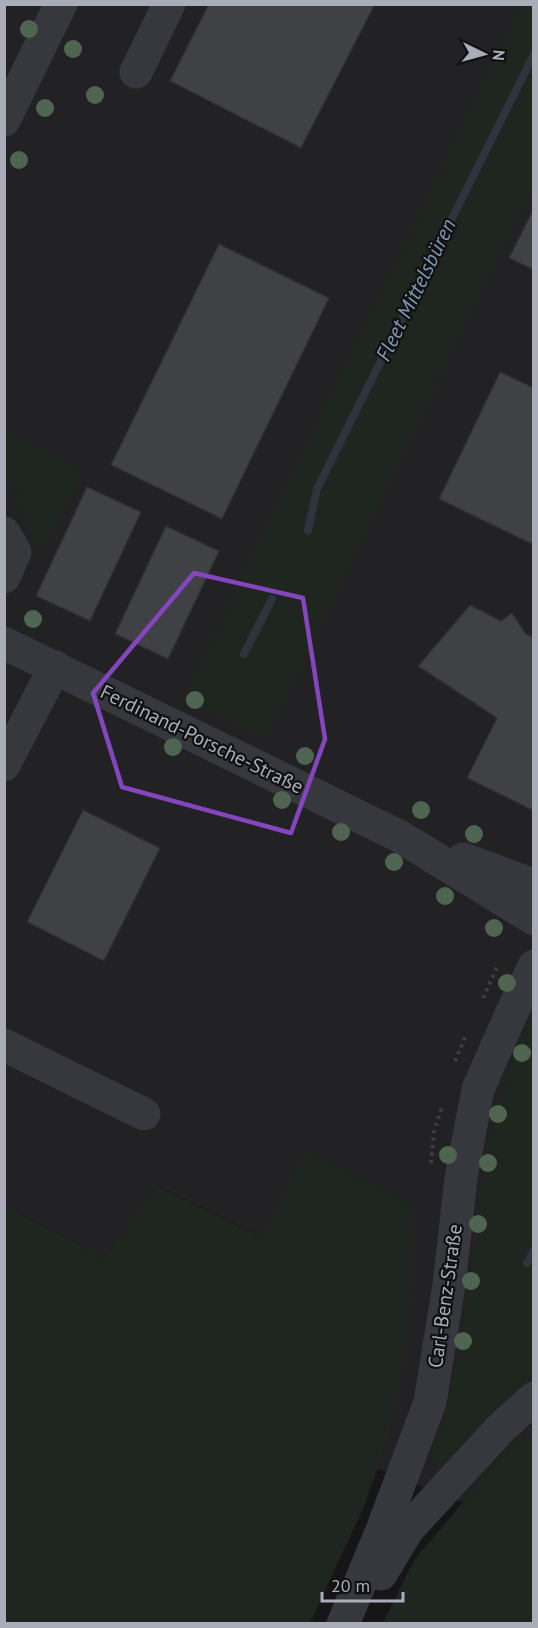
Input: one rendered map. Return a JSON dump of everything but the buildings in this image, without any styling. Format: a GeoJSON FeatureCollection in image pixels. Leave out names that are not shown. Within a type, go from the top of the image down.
{"type":"FeatureCollection","features":[{"type":"Feature","properties":{"kind":"street"},"geometry":{"type":"LineString","coordinates":[[4,120],[61,4]]}},
{"type":"Feature","properties":{"kind":"street"},"geometry":{"type":"LineString","coordinates":[[136,72],[169,4]]}},
{"type":"Feature","properties":{"kind":"street"},"geometry":{"type":"LineString","coordinates":[[4,533],[15,552],[4,577]]}},
{"type":"Feature","properties":{"kind":"street","name":"Ferdinand-Porsche-Straße"},"geometry":{"type":"LineString","coordinates":[[4,643],[399,836],[534,920]]}},
{"type":"Feature","properties":{"kind":"street"},"geometry":{"type":"LineString","coordinates":[[4,765],[55,667]]}},
{"type":"Feature","properties":{"kind":"street","name":"Ferdinand-Porsche-Straße"},"geometry":{"type":"LineString","coordinates":[[399,836],[534,885]]}},
{"type":"Feature","properties":{"kind":"street","name":"Carl-Benz-Straße"},"geometry":{"type":"LineString","coordinates":[[343,1623],[382,1530],[430,1402],[449,1285],[461,1178],[478,1089],[534,966]]}},
{"type":"Feature","properties":{"kind":"street"},"geometry":{"type":"LineString","coordinates":[[4,1045],[144,1114]]}},
{"type":"Feature","properties":{"kind":"street"},"geometry":{"type":"LineString","coordinates":[[350,1623],[408,1530],[501,1428],[534,1398]]}},
{"type":"Feature","properties":{"kind":"path"},"geometry":{"type":"LineString","coordinates":[[479,1005],[498,965]]}},
{"type":"Feature","properties":{"kind":"path"},"geometry":{"type":"LineString","coordinates":[[453,1067],[470,1026]]}},
{"type":"Feature","properties":{"kind":"path"},"geometry":{"type":"LineString","coordinates":[[430,1167],[434,1132],[444,1099]]}},
{"type":"Feature","properties":{"kind":"highlighted area"},"geometry":{"type":"Polygon","coordinates":[[[194,573],[303,598],[325,739],[291,833],[122,787],[93,693],[194,573]]]}},
{"type":"Feature","properties":{"kind":"shaded area"},"geometry":{"type":"Polygon","coordinates":[[[4,5],[533,5],[534,1432],[496,1464],[464,1503],[377,1469],[389,1436],[399,1384],[264,1238],[158,1186],[104,1258],[5,1206],[4,5]]]}},
{"type":"Feature","properties":{"kind":"shaded area"},"geometry":{"type":"Polygon","coordinates":[[[522,5],[533,5],[533,185],[266,740],[182,699],[522,5]]]}},
{"type":"Feature","properties":{"kind":"shaded area"},"geometry":{"type":"Polygon","coordinates":[[[5,431],[85,470],[43,551],[15,504],[22,500],[5,471],[5,431]]]}},
{"type":"Feature","properties":{"kind":"shaded area"},"geometry":{"type":"Polygon","coordinates":[[[533,1012],[533,1384],[448,1467],[436,1466],[429,1455],[442,1426],[462,1341],[490,1126],[533,1012]]]}},
{"type":"Feature","properties":{"kind":"shaded area"},"geometry":{"type":"Polygon","coordinates":[[[304,1152],[413,1206],[410,1330],[389,1436],[364,1507],[310,1623],[5,1623],[5,1206],[104,1258],[157,1186],[263,1238],[304,1152]]]}},
{"type":"Feature","properties":{"kind":"shaded area"},"geometry":{"type":"Polygon","coordinates":[[[533,1432],[533,1623],[383,1623],[414,1560],[496,1464],[533,1432]]]}},
{"type":"Feature","properties":{"kind":"waterway","name":"Fleet Mittelsbüren"},"geometry":{"type":"LineString","coordinates":[[308,530],[317,489],[534,54]]}},
{"type":"Feature","properties":{"kind":"waterway","name":"Fleet Mittelsbüren"},"geometry":{"type":"LineString","coordinates":[[244,654],[272,599]]}},
{"type":"Feature","properties":{"kind":"waterway","name":"Fleet Mittelsbüren"},"geometry":{"type":"LineString","coordinates":[[527,1263],[534,1250]]}}]}
